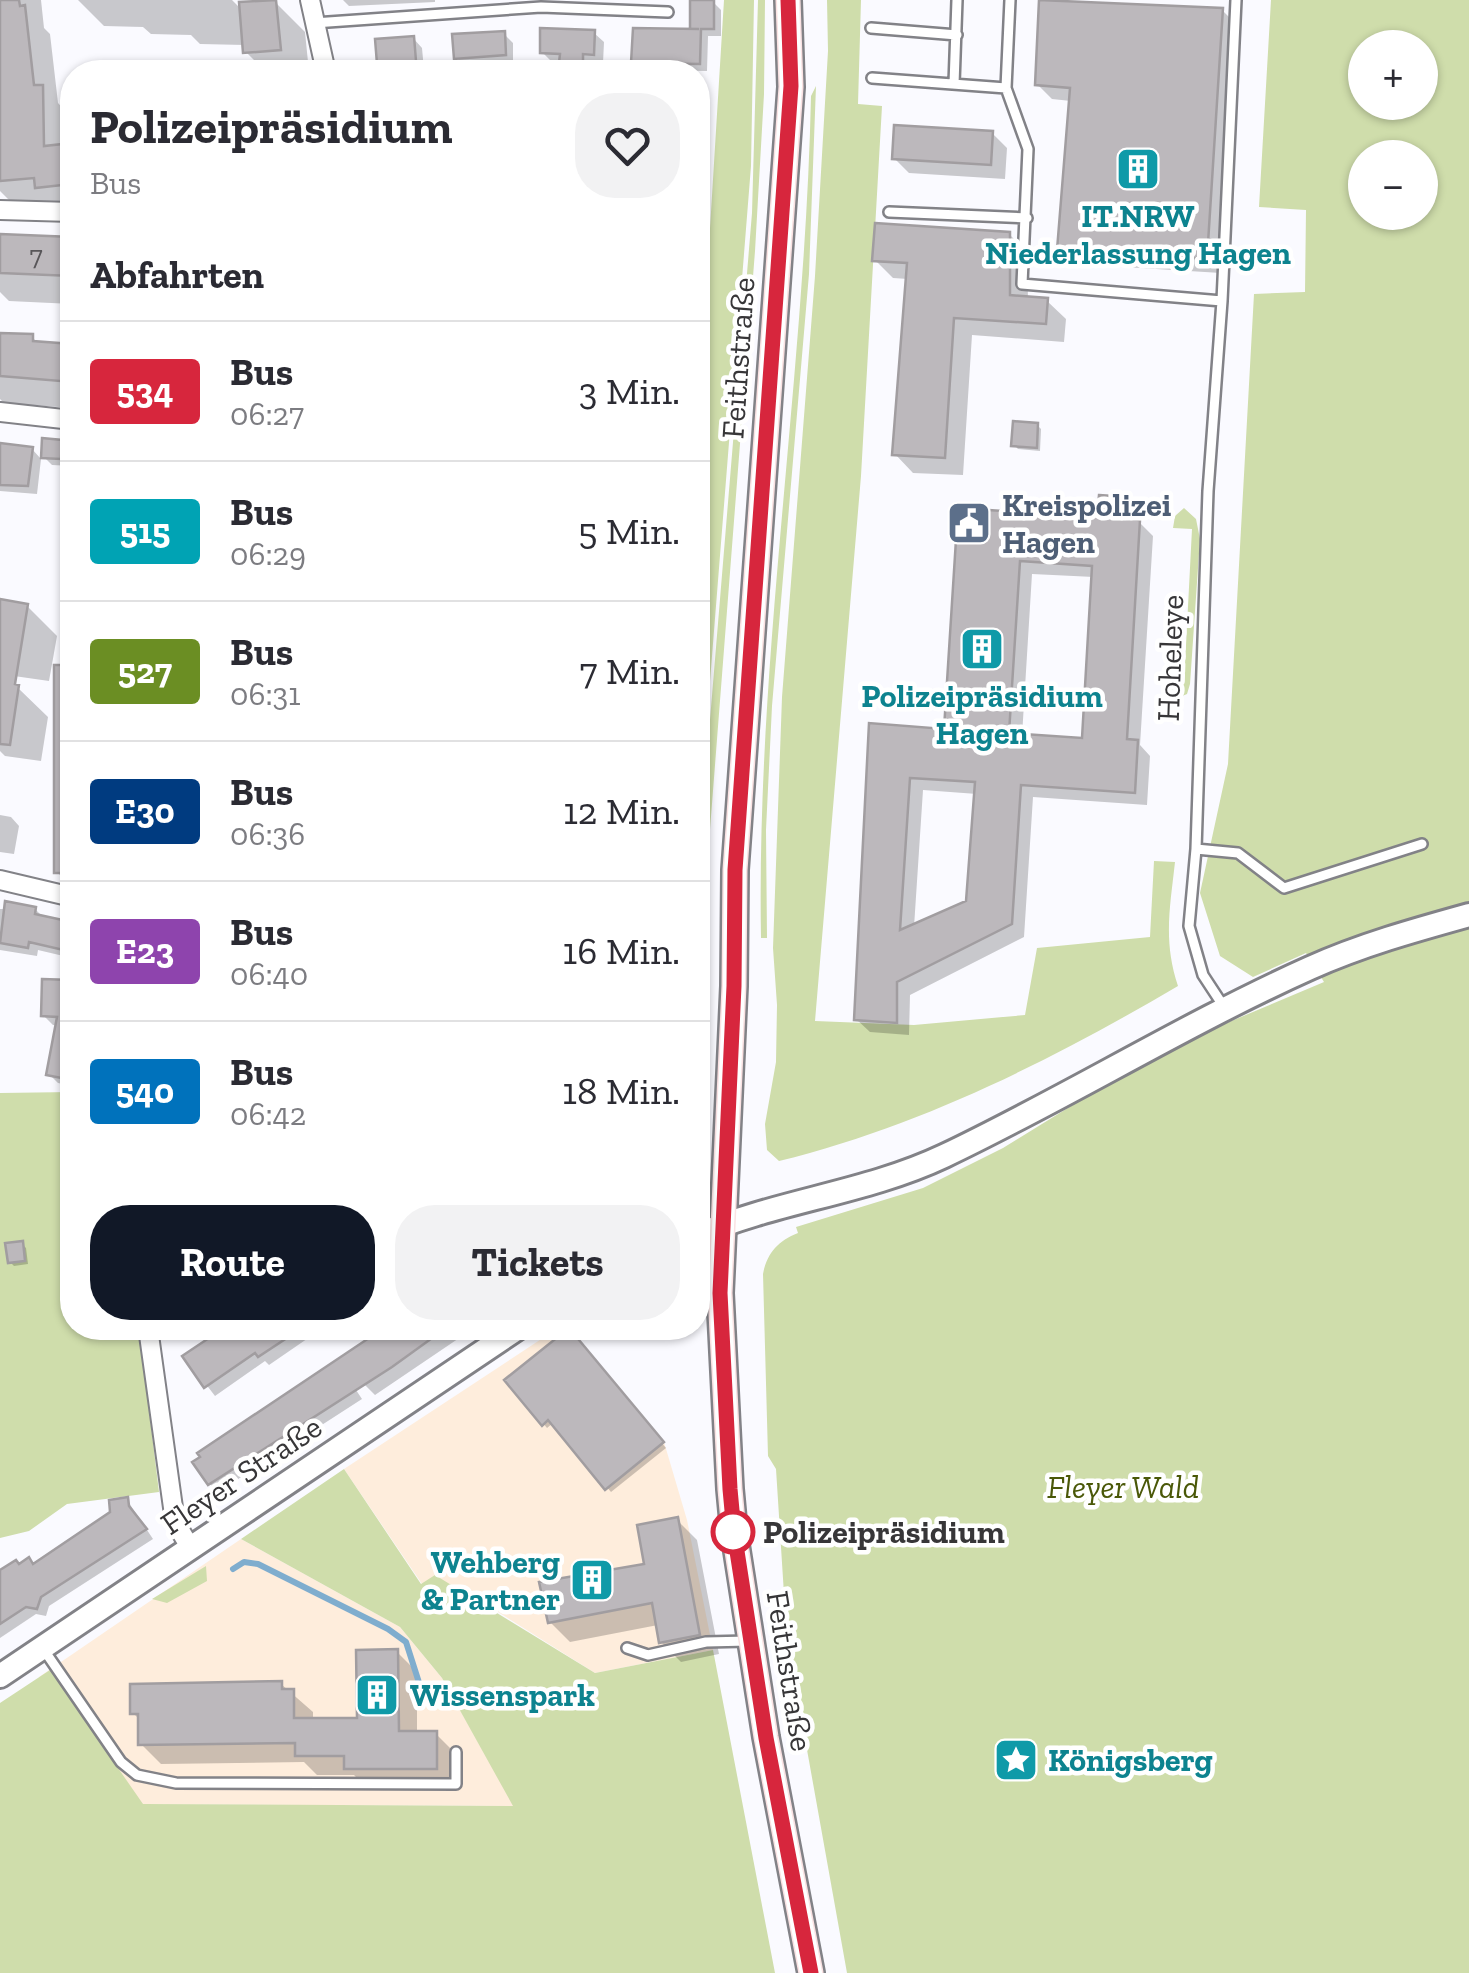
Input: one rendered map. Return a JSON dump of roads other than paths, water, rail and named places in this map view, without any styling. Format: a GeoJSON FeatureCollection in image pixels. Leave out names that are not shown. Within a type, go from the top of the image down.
{"type":"FeatureCollection","features":[{"type":"Feature","properties":{"kind":"main road","name":"Feithstraße"},"geometry":{"type":"LineString","coordinates":[[788,0],[791,86],[735,870],[734,986],[720,1293],[734,1532],[811,1973]]}},
{"type":"Feature","properties":{"kind":"street"},"geometry":{"type":"LineString","coordinates":[[310,0],[323,60]]}},
{"type":"Feature","properties":{"kind":"street"},"geometry":{"type":"LineString","coordinates":[[0,210],[60,212]]}},
{"type":"Feature","properties":{"kind":"street"},"geometry":{"type":"LineString","coordinates":[[0,412],[60,419]]}},
{"type":"Feature","properties":{"kind":"street"},"geometry":{"type":"LineString","coordinates":[[0,880],[60,894]]}},
{"type":"Feature","properties":{"kind":"street"},"geometry":{"type":"LineString","coordinates":[[710,1230],[940,1158],[1312,967],[1406,932],[1469,915]]}},
{"type":"Feature","properties":{"kind":"street"},"geometry":{"type":"LineString","coordinates":[[150,1340],[175,1522],[190,1547]]}},
{"type":"Feature","properties":{"kind":"street","name":"Fleyer Straße"},"geometry":{"type":"LineString","coordinates":[[0,1676],[500,1340]]}},
{"type":"Feature","properties":{"kind":"lane"},"geometry":{"type":"LineString","coordinates":[[954,84],[956,0]]}},
{"type":"Feature","properties":{"kind":"lane"},"geometry":{"type":"LineString","coordinates":[[1010,0],[1006,88],[1028,150],[1022,284],[1222,301]]}},
{"type":"Feature","properties":{"kind":"lane","name":"Hoheleye"},"geometry":{"type":"LineString","coordinates":[[1225,1009],[1203,974],[1189,926],[1196,849],[1208,491],[1222,301],[1236,0]]}},
{"type":"Feature","properties":{"kind":"lane"},"geometry":{"type":"LineString","coordinates":[[314,23],[541,7],[668,12]]}},
{"type":"Feature","properties":{"kind":"lane"},"geometry":{"type":"LineString","coordinates":[[871,28],[956,35]]}},
{"type":"Feature","properties":{"kind":"lane"},"geometry":{"type":"LineString","coordinates":[[872,78],[1006,88]]}},
{"type":"Feature","properties":{"kind":"lane"},"geometry":{"type":"LineString","coordinates":[[889,212],[1027,218]]}},
{"type":"Feature","properties":{"kind":"lane"},"geometry":{"type":"LineString","coordinates":[[1196,849],[1238,852],[1284,888],[1422,844]]}},
{"type":"Feature","properties":{"kind":"lane"},"geometry":{"type":"LineString","coordinates":[[627,1648],[648,1655],[706,1642],[751,1641]]}},
{"type":"Feature","properties":{"kind":"lane"},"geometry":{"type":"LineString","coordinates":[[42,1646],[121,1762],[137,1776],[176,1782],[456,1784],[456,1752]]}},
{"type":"Feature","properties":{"kind":"waterway"},"geometry":{"type":"LineString","coordinates":[[233,1569],[244,1562],[258,1564],[388,1629],[406,1642],[422,1692]]}},
{"type":"Feature","properties":{"kind":"place","name":"IT.NRW Niederlassung Hagen"},"geometry":{"type":"Point","coordinates":[1138,169]}},
{"type":"Feature","properties":{"kind":"place","name":"Kreispolizei Hagen"},"geometry":{"type":"Point","coordinates":[969,523]}},
{"type":"Feature","properties":{"kind":"place","name":"Polizeipräsidium Hagen"},"geometry":{"type":"Point","coordinates":[982,649]}},
{"type":"Feature","properties":{"kind":"place","name":"Polizeipräsidium"},"geometry":{"type":"Point","coordinates":[733,1532]}},
{"type":"Feature","properties":{"kind":"place","name":"Wehberg & Partner"},"geometry":{"type":"Point","coordinates":[592,1580]}},
{"type":"Feature","properties":{"kind":"place","name":"Wissenspark"},"geometry":{"type":"Point","coordinates":[377,1695]}},
{"type":"Feature","properties":{"kind":"place","name":"Königsberg"},"geometry":{"type":"Point","coordinates":[1016,1760]}},
{"type":"Feature","properties":{"kind":"park label","name":"Fleyer Wald"},"geometry":{"type":"Point","coordinates":[1123,1487]}}]}
